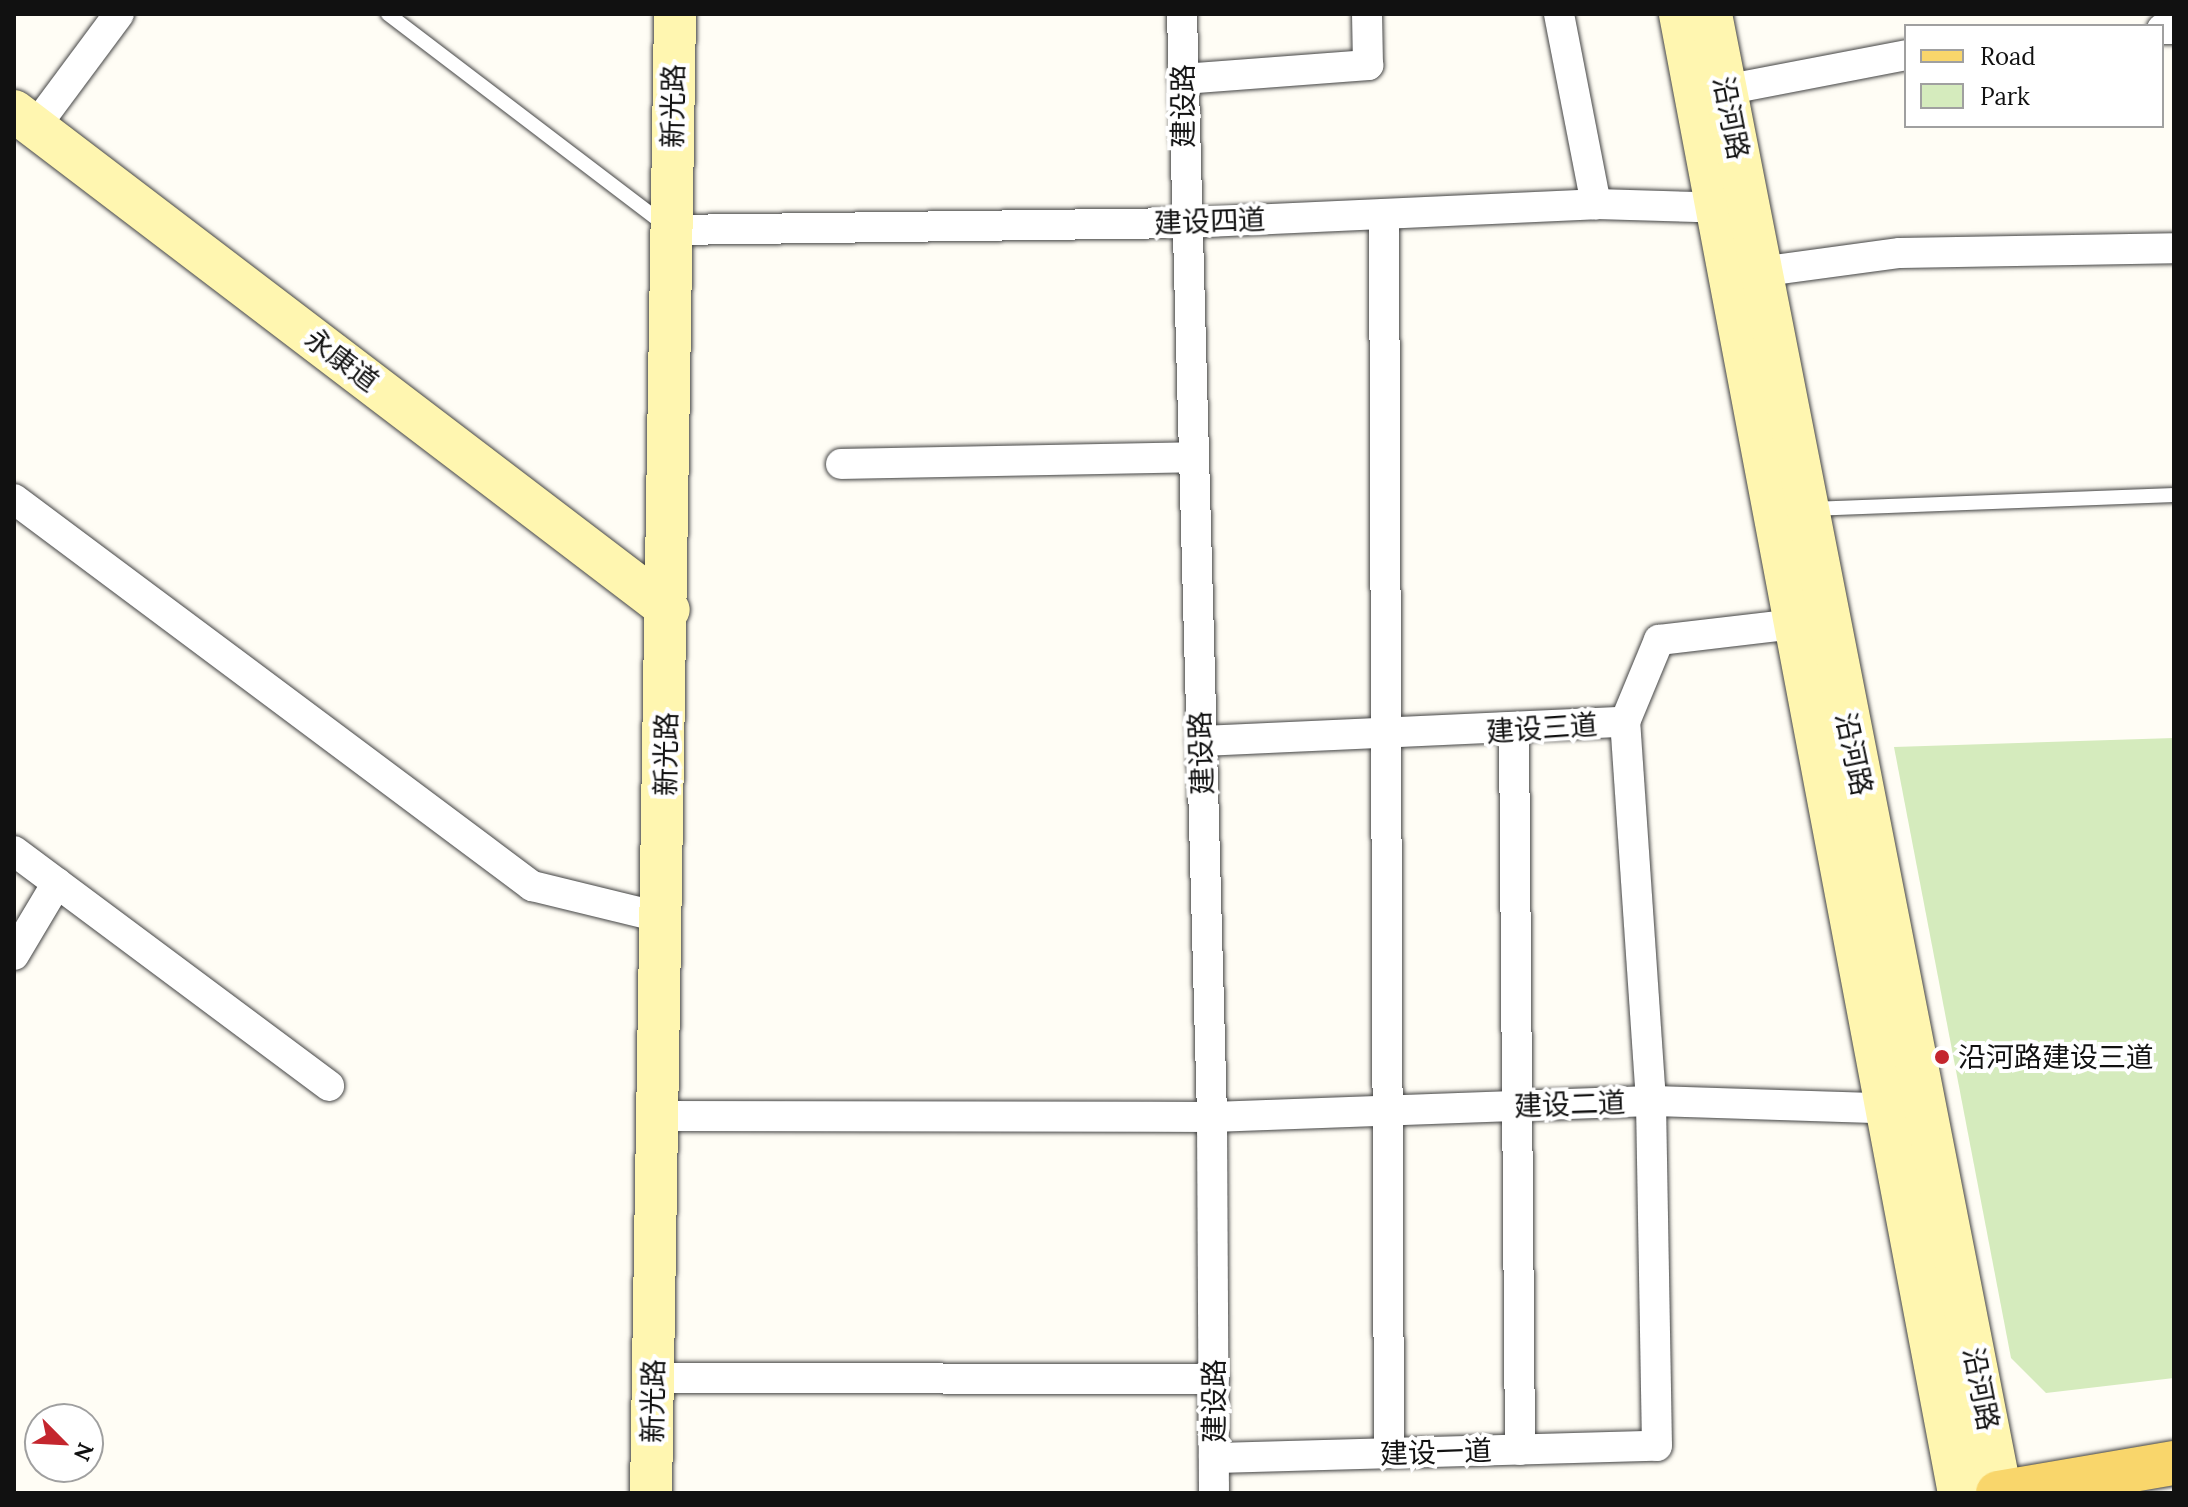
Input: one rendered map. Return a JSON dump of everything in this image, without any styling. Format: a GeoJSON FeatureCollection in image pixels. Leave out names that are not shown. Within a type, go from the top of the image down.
{"type":"FeatureCollection","features":[{"type":"Feature","properties":{"kind":"main road"},"geometry":{"type":"LineString","coordinates":[[2000,1493],[2174,1463]]}},
{"type":"Feature","properties":{"kind":"street"},"geometry":{"type":"LineString","coordinates":[[25,119],[119,14]]}},
{"type":"Feature","properties":{"kind":"street","name":"新光路"},"geometry":{"type":"LineString","coordinates":[[651,1493],[669,610],[675,14]]}},
{"type":"Feature","properties":{"kind":"street","name":"建设路"},"geometry":{"type":"LineString","coordinates":[[1182,14],[1184,223],[1212,1117],[1214,1493]]}},
{"type":"Feature","properties":{"kind":"street"},"geometry":{"type":"LineString","coordinates":[[1183,79],[1368,65],[1367,14]]}},
{"type":"Feature","properties":{"kind":"street"},"geometry":{"type":"LineString","coordinates":[[1559,14],[1596,204]]}},
{"type":"Feature","properties":{"kind":"street","name":"沿河路"},"geometry":{"type":"LineString","coordinates":[[1680,14],[1732,208],[1787,509],[1907,1109],[2000,1493]]}},
{"type":"Feature","properties":{"kind":"street","name":"沿河路"},"geometry":{"type":"LineString","coordinates":[[1711,14],[1725,90],[1732,208],[1759,272],[1787,509]]}},
{"type":"Feature","properties":{"kind":"street"},"geometry":{"type":"LineString","coordinates":[[1725,90],[1904,55]]}},
{"type":"Feature","properties":{"kind":"street","name":"永康道"},"geometry":{"type":"LineString","coordinates":[[25,119],[669,610]]}},
{"type":"Feature","properties":{"kind":"street","name":"建设四道"},"geometry":{"type":"LineString","coordinates":[[672,230],[1184,223],[1596,204],[1732,208]]}},
{"type":"Feature","properties":{"kind":"street"},"geometry":{"type":"LineString","coordinates":[[1384,214],[1381,733],[1389,1453]]}},
{"type":"Feature","properties":{"kind":"street"},"geometry":{"type":"LineString","coordinates":[[1759,272],[1900,253],[2174,248]]}},
{"type":"Feature","properties":{"kind":"street"},"geometry":{"type":"LineString","coordinates":[[841,464],[1191,457]]}},
{"type":"Feature","properties":{"kind":"street"},"geometry":{"type":"LineString","coordinates":[[14,499],[532,886],[663,918]]}},
{"type":"Feature","properties":{"kind":"street","name":"建设三道"},"geometry":{"type":"LineString","coordinates":[[1201,741],[1514,731],[1625,722],[1659,640],[1811,622]]}},
{"type":"Feature","properties":{"kind":"street"},"geometry":{"type":"LineString","coordinates":[[1625,722],[1651,1101]]}},
{"type":"Feature","properties":{"kind":"street"},"geometry":{"type":"LineString","coordinates":[[1514,731],[1520,1106],[1520,1450]]}},
{"type":"Feature","properties":{"kind":"street"},"geometry":{"type":"LineString","coordinates":[[14,851],[329,1086]]}},
{"type":"Feature","properties":{"kind":"street"},"geometry":{"type":"LineString","coordinates":[[14,955],[57,883]]}},
{"type":"Feature","properties":{"kind":"street","name":"建设二道"},"geometry":{"type":"LineString","coordinates":[[658,1116],[1212,1117],[1651,1101],[1907,1109]]}},
{"type":"Feature","properties":{"kind":"street","name":"建设一道"},"geometry":{"type":"LineString","coordinates":[[1214,1458],[1657,1446],[1651,1101]]}},
{"type":"Feature","properties":{"kind":"street","name":"沿河路"},"geometry":{"type":"LineString","coordinates":[[1907,1109],[1959,1493]]}},
{"type":"Feature","properties":{"kind":"street"},"geometry":{"type":"LineString","coordinates":[[653,1378],[1214,1379]]}},
{"type":"Feature","properties":{"kind":"lane"},"geometry":{"type":"LineString","coordinates":[[388,14],[672,230]]}},
{"type":"Feature","properties":{"kind":"lane"},"geometry":{"type":"LineString","coordinates":[[1787,509],[2174,495]]}},
{"type":"Feature","properties":{"kind":"green space"},"geometry":{"type":"Polygon","coordinates":[[[2174,738],[2174,1378],[2046,1393],[2011,1358],[1894,747],[2174,738]]]}},
{"type":"Feature","properties":{"kind":"place","name":"沿河路建设三道"},"geometry":{"type":"Point","coordinates":[1942,1057]}}]}
